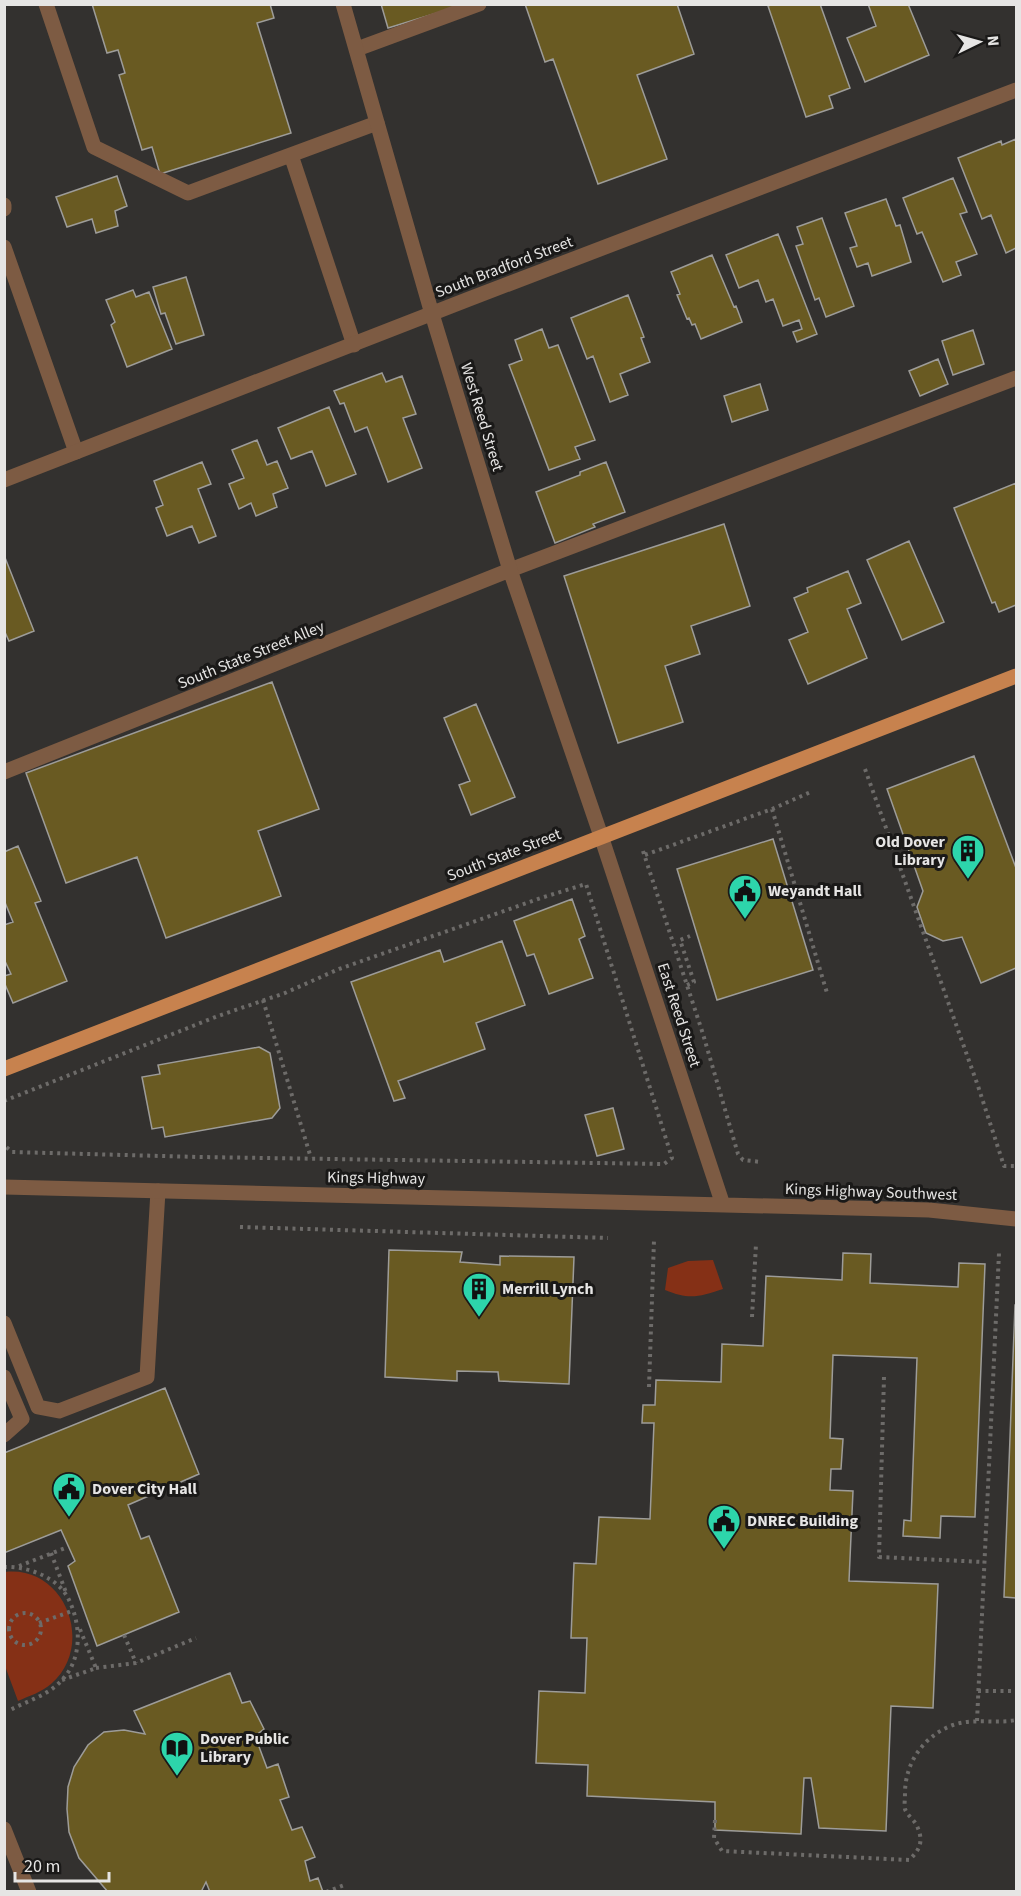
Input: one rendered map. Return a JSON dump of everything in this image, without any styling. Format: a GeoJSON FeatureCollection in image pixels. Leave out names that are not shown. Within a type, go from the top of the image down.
{"type":"FeatureCollection","features":[{"type":"Feature","properties":{"kind":"main road","name":"South State Street"},"geometry":{"type":"LineString","coordinates":[[4,1069],[1017,676]]}},
{"type":"Feature","properties":{"kind":"street"},"geometry":{"type":"LineString","coordinates":[[46,4],[94,147],[188,193],[377,123]]}},
{"type":"Feature","properties":{"kind":"street","name":"West Reed Street"},"geometry":{"type":"LineString","coordinates":[[343,4],[432,314],[510,570],[602,836]]}},
{"type":"Feature","properties":{"kind":"street"},"geometry":{"type":"LineString","coordinates":[[357,49],[479,4]]}},
{"type":"Feature","properties":{"kind":"street","name":"South Bradford Street"},"geometry":{"type":"LineString","coordinates":[[4,480],[1017,90]]}},
{"type":"Feature","properties":{"kind":"street"},"geometry":{"type":"LineString","coordinates":[[291,154],[354,345]]}},
{"type":"Feature","properties":{"kind":"street"},"geometry":{"type":"LineString","coordinates":[[4,247],[76,452]]}},
{"type":"Feature","properties":{"kind":"street","name":"South State Street Alley"},"geometry":{"type":"LineString","coordinates":[[4,772],[510,570],[1017,378]]}},
{"type":"Feature","properties":{"kind":"street","name":"East Reed Street"},"geometry":{"type":"LineString","coordinates":[[602,836],[723,1205]]}},
{"type":"Feature","properties":{"kind":"street","name":"Kings Highway"},"geometry":{"type":"LineString","coordinates":[[4,1179],[28,1188]]}},
{"type":"Feature","properties":{"kind":"street","name":"Kings Highway"},"geometry":{"type":"LineString","coordinates":[[4,1187],[723,1205]]}},
{"type":"Feature","properties":{"kind":"street"},"geometry":{"type":"LineString","coordinates":[[4,1323],[38,1407],[59,1411],[147,1377],[158,1191]]}},
{"type":"Feature","properties":{"kind":"street","name":"Kings Highway Southwest"},"geometry":{"type":"LineString","coordinates":[[723,1205],[929,1210],[1017,1219]]}},
{"type":"Feature","properties":{"kind":"street"},"geometry":{"type":"LineString","coordinates":[[4,1377],[22,1419],[4,1435]]}},
{"type":"Feature","properties":{"kind":"street"},"geometry":{"type":"LineString","coordinates":[[4,1829],[29,1892]]}},
{"type":"Feature","properties":{"kind":"path"},"geometry":{"type":"LineString","coordinates":[[865,770],[978,1086],[1004,1166],[1017,1166]]}},
{"type":"Feature","properties":{"kind":"path"},"geometry":{"type":"LineString","coordinates":[[761,1162],[743,1160],[738,1154],[644,853],[772,809],[813,791]]}},
{"type":"Feature","properties":{"kind":"path"},"geometry":{"type":"LineString","coordinates":[[772,809],[827,993]]}},
{"type":"Feature","properties":{"kind":"path"},"geometry":{"type":"LineString","coordinates":[[4,1101],[285,993],[339,969],[586,884],[672,1158],[664,1164],[311,1158],[12,1152],[4,1145]]}},
{"type":"Feature","properties":{"kind":"path"},"geometry":{"type":"LineString","coordinates":[[687,985],[694,982],[680,940],[690,936]]}},
{"type":"Feature","properties":{"kind":"path"},"geometry":{"type":"LineString","coordinates":[[263,1000],[311,1158]]}},
{"type":"Feature","properties":{"kind":"path"},"geometry":{"type":"LineString","coordinates":[[240,1227],[608,1238]]}},
{"type":"Feature","properties":{"kind":"path"},"geometry":{"type":"LineString","coordinates":[[649,1387],[654,1240]]}},
{"type":"Feature","properties":{"kind":"path"},"geometry":{"type":"LineString","coordinates":[[752,1317],[756,1244]]}},
{"type":"Feature","properties":{"kind":"path"},"geometry":{"type":"LineString","coordinates":[[977,1721],[999,1253]]}},
{"type":"Feature","properties":{"kind":"path"},"geometry":{"type":"LineString","coordinates":[[884,1377],[879,1557],[984,1562]]}},
{"type":"Feature","properties":{"kind":"path"},"geometry":{"type":"LineString","coordinates":[[4,1568],[18,1567],[68,1547]]}},
{"type":"Feature","properties":{"kind":"path"},"geometry":{"type":"LineString","coordinates":[[51,1553],[96,1668]]}},
{"type":"Feature","properties":{"kind":"path"},"geometry":{"type":"LineString","coordinates":[[18,1567],[33,1571],[56,1584],[68,1597]]}},
{"type":"Feature","properties":{"kind":"path"},"geometry":{"type":"LineString","coordinates":[[39,1623],[73,1611]]}},
{"type":"Feature","properties":{"kind":"path"},"geometry":{"type":"LineString","coordinates":[[28,1614],[39,1623],[41,1629],[38,1639],[29,1645],[18,1643],[10,1635],[9,1626],[19,1615],[28,1614]]}},
{"type":"Feature","properties":{"kind":"path"},"geometry":{"type":"LineString","coordinates":[[10,1710],[47,1692],[62,1680],[72,1667],[78,1649],[78,1624]]}},
{"type":"Feature","properties":{"kind":"path"},"geometry":{"type":"LineString","coordinates":[[4,1638],[10,1635]]}},
{"type":"Feature","properties":{"kind":"path"},"geometry":{"type":"LineString","coordinates":[[124,1635],[136,1663]]}},
{"type":"Feature","properties":{"kind":"path"},"geometry":{"type":"LineString","coordinates":[[62,1680],[96,1668],[136,1663],[196,1638]]}},
{"type":"Feature","properties":{"kind":"path"},"geometry":{"type":"LineString","coordinates":[[978,1691],[1017,1691]]}},
{"type":"Feature","properties":{"kind":"path"},"geometry":{"type":"LineString","coordinates":[[715,1820],[714,1838],[722,1851],[909,1860],[919,1851],[921,1839],[917,1825],[905,1809],[905,1787],[910,1764],[927,1740],[953,1725],[977,1721],[1017,1720]]}},
{"type":"Feature","properties":{"kind":"path"},"geometry":{"type":"LineString","coordinates":[[326,1892],[347,1884]]}},
{"type":"Feature","properties":{"kind":"shaded area"},"geometry":{"type":"Polygon","coordinates":[[[713,1260],[723,1289],[694,1296],[665,1290],[668,1268],[688,1261],[713,1260]]]}},
{"type":"Feature","properties":{"kind":"shaded area"},"geometry":{"type":"Polygon","coordinates":[[[5,1572],[26,1573],[44,1581],[58,1594],[67,1611],[72,1630],[71,1649],[64,1668],[47,1687],[18,1701],[5,1666],[5,1572]]]}},
{"type":"Feature","properties":{"kind":"building"},"geometry":{"type":"Polygon","coordinates":[[[92,4],[270,4],[274,18],[257,23],[291,133],[160,174],[152,147],[142,150],[119,75],[125,73],[118,50],[107,53],[92,4]]]}},
{"type":"Feature","properties":{"kind":"building"},"geometry":{"type":"Polygon","coordinates":[[[381,4],[459,4],[460,6],[388,28],[381,4]]]}},
{"type":"Feature","properties":{"kind":"building"},"geometry":{"type":"Polygon","coordinates":[[[525,4],[677,4],[694,54],[637,75],[667,159],[598,184],[553,59],[545,62],[525,4]]]}},
{"type":"Feature","properties":{"kind":"building"},"geometry":{"type":"Polygon","coordinates":[[[773,4],[820,4],[850,88],[829,96],[833,108],[806,117],[768,6],[773,4]]]}},
{"type":"Feature","properties":{"kind":"building"},"geometry":{"type":"Polygon","coordinates":[[[868,4],[908,4],[929,55],[865,82],[847,38],[876,26],[868,4]]]}},
{"type":"Feature","properties":{"kind":"building"},"geometry":{"type":"Polygon","coordinates":[[[1016,139],[1016,248],[1006,253],[991,215],[982,219],[958,158],[1001,141],[1002,145],[1016,139]]]}},
{"type":"Feature","properties":{"kind":"building"},"geometry":{"type":"Polygon","coordinates":[[[117,176],[127,206],[115,211],[118,226],[96,233],[92,219],[67,227],[56,197],[117,176]]]}},
{"type":"Feature","properties":{"kind":"building"},"geometry":{"type":"Polygon","coordinates":[[[953,178],[967,212],[960,214],[977,254],[956,262],[961,275],[943,282],[922,232],[917,234],[903,198],[953,178]]]}},
{"type":"Feature","properties":{"kind":"building"},"geometry":{"type":"Polygon","coordinates":[[[886,199],[896,226],[900,225],[911,262],[872,276],[868,263],[857,267],[850,248],[857,246],[845,213],[886,199]]]}},
{"type":"Feature","properties":{"kind":"building"},"geometry":{"type":"Polygon","coordinates":[[[822,218],[854,306],[826,317],[819,298],[815,300],[796,246],[803,244],[797,227],[822,218]]]}},
{"type":"Feature","properties":{"kind":"building"},"geometry":{"type":"Polygon","coordinates":[[[778,234],[817,334],[797,342],[793,332],[802,329],[799,320],[783,326],[773,299],[766,302],[758,280],[739,288],[726,255],[778,234]]]}},
{"type":"Feature","properties":{"kind":"building"},"geometry":{"type":"Polygon","coordinates":[[[712,255],[742,322],[701,339],[695,324],[692,325],[689,318],[687,319],[671,272],[712,255]]]}},
{"type":"Feature","properties":{"kind":"building"},"geometry":{"type":"Polygon","coordinates":[[[186,277],[204,335],[176,344],[165,313],[161,314],[153,287],[186,277]]]}},
{"type":"Feature","properties":{"kind":"building"},"geometry":{"type":"Polygon","coordinates":[[[133,290],[136,297],[149,292],[172,349],[127,367],[111,325],[115,322],[106,300],[133,290]]]}},
{"type":"Feature","properties":{"kind":"building"},"geometry":{"type":"Polygon","coordinates":[[[628,295],[644,337],[641,338],[650,362],[620,374],[628,395],[610,402],[593,356],[587,359],[571,318],[628,295]]]}},
{"type":"Feature","properties":{"kind":"building"},"geometry":{"type":"Polygon","coordinates":[[[542,329],[549,348],[558,345],[595,440],[575,447],[580,459],[549,470],[509,365],[522,360],[515,340],[542,329]]]}},
{"type":"Feature","properties":{"kind":"building"},"geometry":{"type":"Polygon","coordinates":[[[973,330],[984,364],[953,375],[942,341],[973,330]]]}},
{"type":"Feature","properties":{"kind":"building"},"geometry":{"type":"Polygon","coordinates":[[[938,359],[948,384],[920,396],[909,371],[938,359]]]}},
{"type":"Feature","properties":{"kind":"building"},"geometry":{"type":"Polygon","coordinates":[[[382,373],[386,382],[402,376],[416,414],[403,418],[422,468],[388,482],[367,427],[355,432],[344,403],[340,404],[334,391],[382,373]]]}},
{"type":"Feature","properties":{"kind":"building"},"geometry":{"type":"Polygon","coordinates":[[[760,384],[768,410],[732,422],[724,396],[760,384]]]}},
{"type":"Feature","properties":{"kind":"building"},"geometry":{"type":"Polygon","coordinates":[[[329,407],[356,474],[326,486],[312,451],[291,459],[278,428],[329,407]]]}},
{"type":"Feature","properties":{"kind":"building"},"geometry":{"type":"Polygon","coordinates":[[[257,440],[267,465],[277,461],[288,488],[273,494],[277,507],[256,516],[251,503],[239,509],[229,484],[244,478],[232,450],[257,440]]]}},
{"type":"Feature","properties":{"kind":"building"},"geometry":{"type":"Polygon","coordinates":[[[202,462],[211,484],[198,489],[216,536],[199,543],[192,526],[167,536],[156,508],[163,505],[154,481],[202,462]]]}},
{"type":"Feature","properties":{"kind":"building"},"geometry":{"type":"Polygon","coordinates":[[[606,462],[625,512],[593,524],[595,527],[555,543],[536,492],[606,462]]]}},
{"type":"Feature","properties":{"kind":"building"},"geometry":{"type":"Polygon","coordinates":[[[1016,483],[1016,605],[999,612],[995,602],[992,603],[954,508],[1016,483]]]}},
{"type":"Feature","properties":{"kind":"building"},"geometry":{"type":"Polygon","coordinates":[[[724,524],[750,606],[691,626],[700,654],[665,666],[683,722],[618,743],[564,576],[724,524]]]}},
{"type":"Feature","properties":{"kind":"building"},"geometry":{"type":"Polygon","coordinates":[[[909,541],[944,622],[902,640],[867,560],[909,541]]]}},
{"type":"Feature","properties":{"kind":"building"},"geometry":{"type":"Polygon","coordinates":[[[4,555],[34,631],[9,641],[4,630],[4,555]]]}},
{"type":"Feature","properties":{"kind":"building"},"geometry":{"type":"Polygon","coordinates":[[[848,571],[861,603],[847,609],[867,658],[808,684],[789,640],[808,632],[794,598],[808,592],[807,588],[848,571]]]}},
{"type":"Feature","properties":{"kind":"building"},"geometry":{"type":"Polygon","coordinates":[[[272,682],[319,809],[258,831],[281,896],[166,938],[137,857],[66,883],[26,773],[272,682]]]}},
{"type":"Feature","properties":{"kind":"building"},"geometry":{"type":"Polygon","coordinates":[[[476,704],[515,797],[471,815],[459,785],[470,781],[444,718],[476,704]]]}},
{"type":"Feature","properties":{"kind":"building","name":"Old Dover Library"},"geometry":{"type":"Polygon","coordinates":[[[974,756],[1016,868],[1016,968],[981,983],[962,937],[943,941],[926,933],[917,907],[923,891],[887,789],[974,756]]]}},
{"type":"Feature","properties":{"kind":"building","name":"Weyandt Hall"},"geometry":{"type":"Polygon","coordinates":[[[773,839],[813,970],[717,1000],[677,869],[773,839]]]}},
{"type":"Feature","properties":{"kind":"building"},"geometry":{"type":"Polygon","coordinates":[[[18,846],[41,901],[35,903],[67,981],[13,1003],[4,982],[4,976],[11,974],[4,959],[4,925],[13,922],[4,900],[4,852],[18,846]]]}},
{"type":"Feature","properties":{"kind":"building"},"geometry":{"type":"Polygon","coordinates":[[[572,899],[585,936],[579,939],[593,978],[549,994],[534,954],[527,956],[514,921],[572,899]]]}},
{"type":"Feature","properties":{"kind":"building"},"geometry":{"type":"Polygon","coordinates":[[[502,941],[525,1005],[476,1023],[485,1049],[398,1081],[405,1098],[394,1101],[351,982],[440,950],[444,962],[502,941]]]}},
{"type":"Feature","properties":{"kind":"building"},"geometry":{"type":"Polygon","coordinates":[[[259,1047],[270,1053],[280,1108],[272,1118],[165,1137],[163,1127],[152,1129],[142,1077],[160,1074],[158,1065],[259,1047]]]}},
{"type":"Feature","properties":{"kind":"building"},"geometry":{"type":"Polygon","coordinates":[[[613,1108],[624,1149],[597,1156],[585,1115],[613,1108]]]}},
{"type":"Feature","properties":{"kind":"building","name":"Merrill Lynch"},"geometry":{"type":"Polygon","coordinates":[[[389,1250],[462,1252],[460,1262],[500,1265],[500,1256],[574,1257],[569,1384],[499,1381],[498,1372],[457,1371],[457,1381],[385,1377],[389,1250]]]}},
{"type":"Feature","properties":{"kind":"building","name":"DNREC Building"},"geometry":{"type":"Polygon","coordinates":[[[843,1253],[871,1254],[870,1283],[958,1287],[959,1263],[985,1264],[975,1517],[941,1516],[940,1538],[903,1536],[904,1520],[911,1521],[917,1358],[833,1355],[830,1438],[843,1439],[841,1469],[831,1469],[830,1490],[853,1491],[849,1581],[938,1584],[933,1708],[891,1706],[886,1831],[819,1828],[811,1778],[804,1778],[801,1834],[715,1830],[715,1802],[587,1796],[588,1765],[536,1763],[539,1691],[585,1693],[587,1638],[571,1638],[574,1563],[596,1564],[599,1517],[650,1519],[654,1423],[642,1423],[643,1405],[655,1405],[656,1380],[721,1382],[722,1344],[763,1346],[766,1276],[842,1280],[843,1253]]]}},
{"type":"Feature","properties":{"kind":"building"},"geometry":{"type":"Polygon","coordinates":[[[1016,1305],[1016,1598],[1004,1597],[1016,1305]]]}},
{"type":"Feature","properties":{"kind":"building","name":"Dover City Hall"},"geometry":{"type":"Polygon","coordinates":[[[165,1388],[199,1474],[128,1505],[141,1539],[149,1536],[179,1612],[97,1646],[68,1566],[75,1561],[61,1530],[4,1553],[4,1453],[165,1388]]]}},
{"type":"Feature","properties":{"kind":"building","name":"Dover Public Library"},"geometry":{"type":"Polygon","coordinates":[[[230,1673],[242,1703],[250,1701],[264,1729],[255,1736],[267,1768],[278,1764],[289,1797],[280,1800],[292,1830],[302,1827],[315,1857],[305,1861],[310,1881],[318,1878],[323,1892],[210,1892],[206,1882],[201,1892],[108,1892],[79,1858],[69,1832],[68,1787],[74,1767],[88,1745],[104,1732],[124,1730],[145,1734],[134,1711],[230,1673]]]}},
{"type":"Feature","properties":{"kind":"place","name":"Old Dover Library"},"geometry":{"type":"Point","coordinates":[968,880]}},
{"type":"Feature","properties":{"kind":"place","name":"Weyandt Hall"},"geometry":{"type":"Point","coordinates":[745,920]}},
{"type":"Feature","properties":{"kind":"place","name":"Merrill Lynch"},"geometry":{"type":"Point","coordinates":[479,1318]}},
{"type":"Feature","properties":{"kind":"place","name":"Dover City Hall"},"geometry":{"type":"Point","coordinates":[69,1518]}},
{"type":"Feature","properties":{"kind":"place","name":"DNREC Building"},"geometry":{"type":"Point","coordinates":[724,1550]}},
{"type":"Feature","properties":{"kind":"place","name":"Dover Public Library"},"geometry":{"type":"Point","coordinates":[177,1777]}}]}
